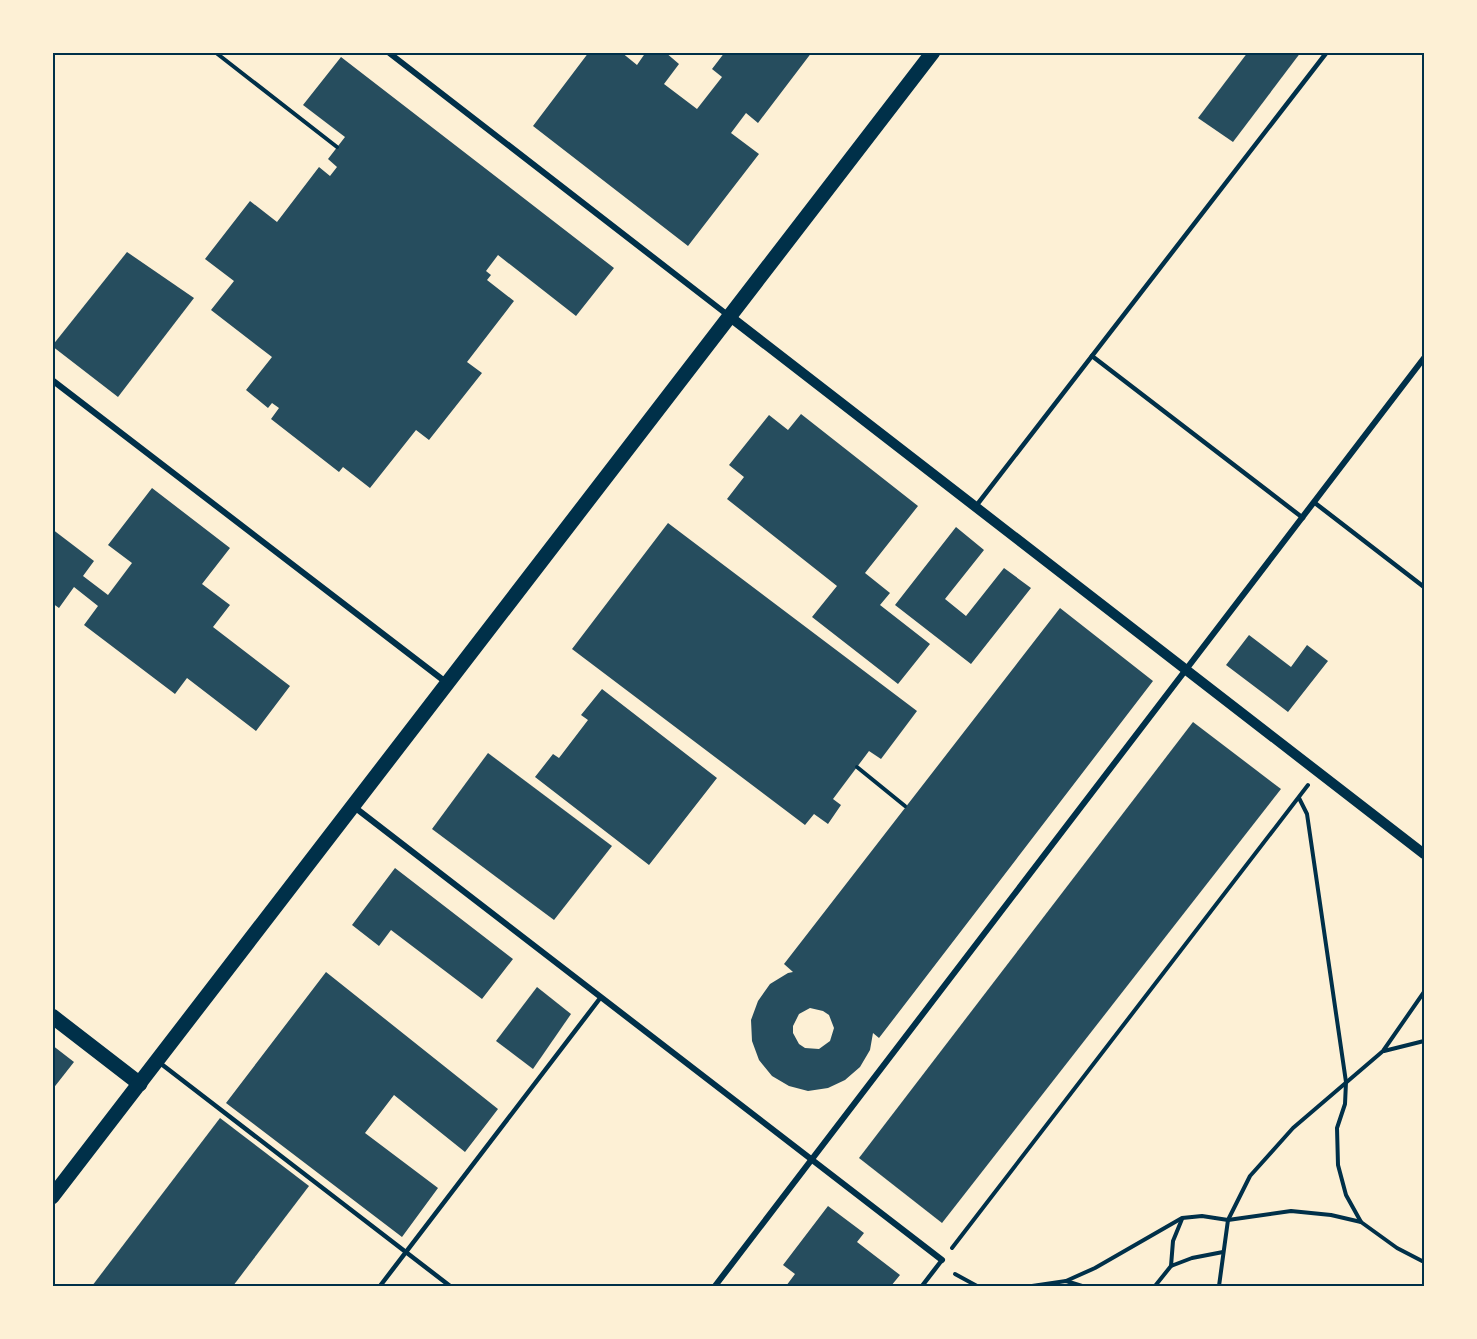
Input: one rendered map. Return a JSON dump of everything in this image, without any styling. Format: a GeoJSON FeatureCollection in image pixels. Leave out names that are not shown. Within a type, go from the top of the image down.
{"type":"FeatureCollection","features":[{"type":"Feature","properties":{"kind":"main road"},"geometry":{"type":"LineString","coordinates":[[52,1197],[933,52]]}},
{"type":"Feature","properties":{"kind":"main road"},"geometry":{"type":"LineString","coordinates":[[52,1016],[140,1084]]}},
{"type":"Feature","properties":{"kind":"street"},"geometry":{"type":"LineString","coordinates":[[388,52],[1425,854]]}},
{"type":"Feature","properties":{"kind":"street"},"geometry":{"type":"LineString","coordinates":[[715,1287],[1189,670],[1425,358]]}},
{"type":"Feature","properties":{"kind":"street"},"geometry":{"type":"LineString","coordinates":[[52,380],[447,683]]}},
{"type":"Feature","properties":{"kind":"street"},"geometry":{"type":"LineString","coordinates":[[353,806],[942,1260]]}},
{"type":"Feature","properties":{"kind":"lane"},"geometry":{"type":"LineString","coordinates":[[976,506],[1327,52]]}},
{"type":"Feature","properties":{"kind":"lane"},"geometry":{"type":"LineString","coordinates":[[1092,356],[1303,518]]}},
{"type":"Feature","properties":{"kind":"lane"},"geometry":{"type":"LineString","coordinates":[[1315,503],[1425,587]]}},
{"type":"Feature","properties":{"kind":"lane"},"geometry":{"type":"LineString","coordinates":[[380,1287],[601,997]]}},
{"type":"Feature","properties":{"kind":"lane"},"geometry":{"type":"LineString","coordinates":[[158,1061],[450,1287]]}},
{"type":"Feature","properties":{"kind":"lane"},"geometry":{"type":"LineString","coordinates":[[922,1287],[942,1260]]}},
{"type":"Feature","properties":{"kind":"path"},"geometry":{"type":"LineString","coordinates":[[215,52],[337,147]]}},
{"type":"Feature","properties":{"kind":"path"},"geometry":{"type":"LineString","coordinates":[[857,767],[905,806]]}},
{"type":"Feature","properties":{"kind":"path"},"geometry":{"type":"LineString","coordinates":[[942,1260],[1299,798],[1317,771]]}},
{"type":"Feature","properties":{"kind":"path"},"geometry":{"type":"LineString","coordinates":[[1299,798],[1307,814],[1346,1082],[1345,1104],[1337,1128],[1338,1165],[1346,1195],[1361,1222]]}},
{"type":"Feature","properties":{"kind":"path"},"geometry":{"type":"LineString","coordinates":[[1219,1287],[1228,1220],[1250,1176],[1293,1128],[1383,1051],[1425,992]]}},
{"type":"Feature","properties":{"kind":"path"},"geometry":{"type":"LineString","coordinates":[[1383,1051],[1425,1041]]}},
{"type":"Feature","properties":{"kind":"path"},"geometry":{"type":"LineString","coordinates":[[1032,1287],[1066,1281],[1095,1268],[1182,1218],[1202,1216],[1228,1220],[1291,1211],[1331,1215],[1361,1222],[1397,1248],[1425,1262]]}},
{"type":"Feature","properties":{"kind":"path"},"geometry":{"type":"LineString","coordinates":[[1171,1266],[1173,1240],[1182,1218]]}},
{"type":"Feature","properties":{"kind":"path"},"geometry":{"type":"LineString","coordinates":[[1155,1287],[1171,1266],[1192,1258],[1223,1252]]}},
{"type":"Feature","properties":{"kind":"path"},"geometry":{"type":"LineString","coordinates":[[954,1274],[977,1287]]}},
{"type":"Feature","properties":{"kind":"path"},"geometry":{"type":"LineString","coordinates":[[1066,1281],[1082,1287]]}},
{"type":"Feature","properties":{"kind":"building"},"geometry":{"type":"Polygon","coordinates":[[[589,52],[621,52],[637,65],[646,52],[665,52],[679,64],[664,84],[697,109],[722,77],[712,69],[725,52],[812,52],[758,123],[746,113],[731,133],[759,154],[688,246],[533,126],[589,52]]]}},
{"type":"Feature","properties":{"kind":"building"},"geometry":{"type":"Polygon","coordinates":[[[1248,52],[1301,52],[1233,142],[1198,118],[1248,52]]]}},
{"type":"Feature","properties":{"kind":"building"},"geometry":{"type":"Polygon","coordinates":[[[341,57],[614,268],[576,316],[498,255],[486,271],[491,275],[487,280],[514,301],[467,362],[482,373],[429,440],[416,430],[370,488],[343,467],[339,472],[271,419],[279,408],[272,403],[268,408],[246,390],[272,357],[211,310],[234,281],[205,259],[250,201],[277,222],[319,167],[330,176],[337,167],[328,159],[345,137],[303,105],[341,57]]]}},
{"type":"Feature","properties":{"kind":"building"},"geometry":{"type":"Polygon","coordinates":[[[127,252],[194,298],[118,397],[52,346],[127,252]]]}},
{"type":"Feature","properties":{"kind":"building"},"geometry":{"type":"Polygon","coordinates":[[[801,414],[918,506],[865,573],[890,593],[880,605],[930,644],[898,684],[812,617],[837,586],[727,499],[744,477],[729,465],[769,415],[788,430],[801,414]]]}},
{"type":"Feature","properties":{"kind":"building"},"geometry":{"type":"Polygon","coordinates":[[[152,488],[230,548],[202,584],[230,605],[213,627],[290,686],[256,731],[187,678],[175,694],[84,625],[98,606],[74,587],[59,608],[52,603],[52,529],[94,561],[83,576],[108,595],[132,563],[108,545],[152,488]]]}},
{"type":"Feature","properties":{"kind":"building"},"geometry":{"type":"Polygon","coordinates":[[[668,523],[917,711],[881,759],[869,751],[833,799],[841,805],[828,824],[814,814],[805,825],[572,649],[668,523]]]}},
{"type":"Feature","properties":{"kind":"building"},"geometry":{"type":"Polygon","coordinates":[[[956,527],[984,550],[945,599],[966,616],[1004,568],[1031,588],[971,664],[895,605],[956,527]]]}},
{"type":"Feature","properties":{"kind":"building"},"geometry":{"type":"Polygon","coordinates":[[[1060,608],[1153,681],[879,1038],[873,1033],[870,1050],[860,1067],[845,1080],[828,1088],[808,1091],[789,1086],[772,1076],[759,1060],[752,1041],[751,1020],[758,1001],[770,984],[793,972],[784,964],[1060,608]],[[810,1008],[799,1014],[793,1026],[793,1033],[799,1044],[805,1048],[819,1049],[830,1041],[834,1028],[829,1015],[810,1008]]]}},
{"type":"Feature","properties":{"kind":"building"},"geometry":{"type":"Polygon","coordinates":[[[1249,635],[1291,667],[1307,645],[1328,661],[1288,712],[1226,665],[1249,635]]]}},
{"type":"Feature","properties":{"kind":"building"},"geometry":{"type":"Polygon","coordinates":[[[602,689],[717,778],[649,865],[535,777],[553,754],[559,758],[588,720],[581,715],[602,689]]]}},
{"type":"Feature","properties":{"kind":"building"},"geometry":{"type":"Polygon","coordinates":[[[1193,722],[1281,789],[942,1223],[859,1158],[1193,722]]]}},
{"type":"Feature","properties":{"kind":"building"},"geometry":{"type":"Polygon","coordinates":[[[488,753],[612,846],[554,920],[432,829],[488,753]]]}},
{"type":"Feature","properties":{"kind":"building"},"geometry":{"type":"Polygon","coordinates":[[[395,868],[513,959],[482,999],[391,930],[379,946],[352,925],[395,868]]]}},
{"type":"Feature","properties":{"kind":"building"},"geometry":{"type":"Polygon","coordinates":[[[326,972],[498,1109],[465,1152],[394,1095],[365,1133],[438,1188],[402,1237],[226,1103],[326,972]]]}},
{"type":"Feature","properties":{"kind":"building"},"geometry":{"type":"Polygon","coordinates":[[[537,987],[571,1014],[533,1069],[496,1041],[537,987]]]}},
{"type":"Feature","properties":{"kind":"building"},"geometry":{"type":"Polygon","coordinates":[[[52,1045],[74,1062],[52,1090],[52,1045]]]}},
{"type":"Feature","properties":{"kind":"building"},"geometry":{"type":"Polygon","coordinates":[[[220,1118],[309,1186],[233,1286],[92,1286],[220,1118]]]}},
{"type":"Feature","properties":{"kind":"building"},"geometry":{"type":"Polygon","coordinates":[[[828,1206],[864,1233],[857,1242],[900,1275],[891,1286],[786,1286],[795,1274],[783,1265],[828,1206]]]}}]}
